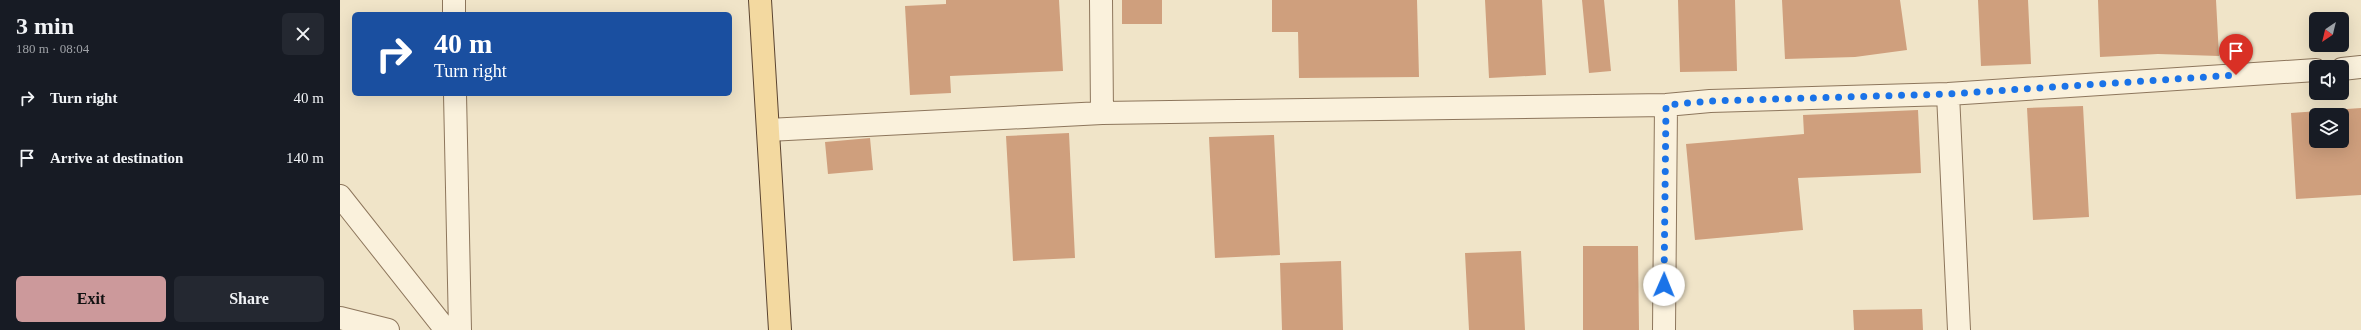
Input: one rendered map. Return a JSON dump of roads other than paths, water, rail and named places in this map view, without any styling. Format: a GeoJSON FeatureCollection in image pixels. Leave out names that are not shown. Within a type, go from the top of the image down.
{"type":"FeatureCollection","features":[{"type":"Feature","properties":{"kind":"main road"},"geometry":{"type":"LineString","coordinates":[[760,0],[780,330]]}},
{"type":"Feature","properties":{"kind":"street"},"geometry":{"type":"LineString","coordinates":[[454,0],[454,12]]}},
{"type":"Feature","properties":{"kind":"street"},"geometry":{"type":"LineString","coordinates":[[1101,0],[1102,113]]}},
{"type":"Feature","properties":{"kind":"street"},"geometry":{"type":"LineString","coordinates":[[2349,68],[2361,67]]}},
{"type":"Feature","properties":{"kind":"street"},"geometry":{"type":"LineString","coordinates":[[768,130],[1102,113],[1666,105],[1710,101],[1948,94],[2309,70]]}},
{"type":"Feature","properties":{"kind":"street"},"geometry":{"type":"LineString","coordinates":[[1948,94],[1959,330]]}},
{"type":"Feature","properties":{"kind":"street"},"geometry":{"type":"LineString","coordinates":[[455,96],[460,330]]}},
{"type":"Feature","properties":{"kind":"street"},"geometry":{"type":"LineString","coordinates":[[1664,330],[1666,105]]}},
{"type":"Feature","properties":{"kind":"street"},"geometry":{"type":"LineString","coordinates":[[340,196],[446,330]]}},
{"type":"Feature","properties":{"kind":"street"},"geometry":{"type":"LineString","coordinates":[[340,318],[388,330]]}}]}
